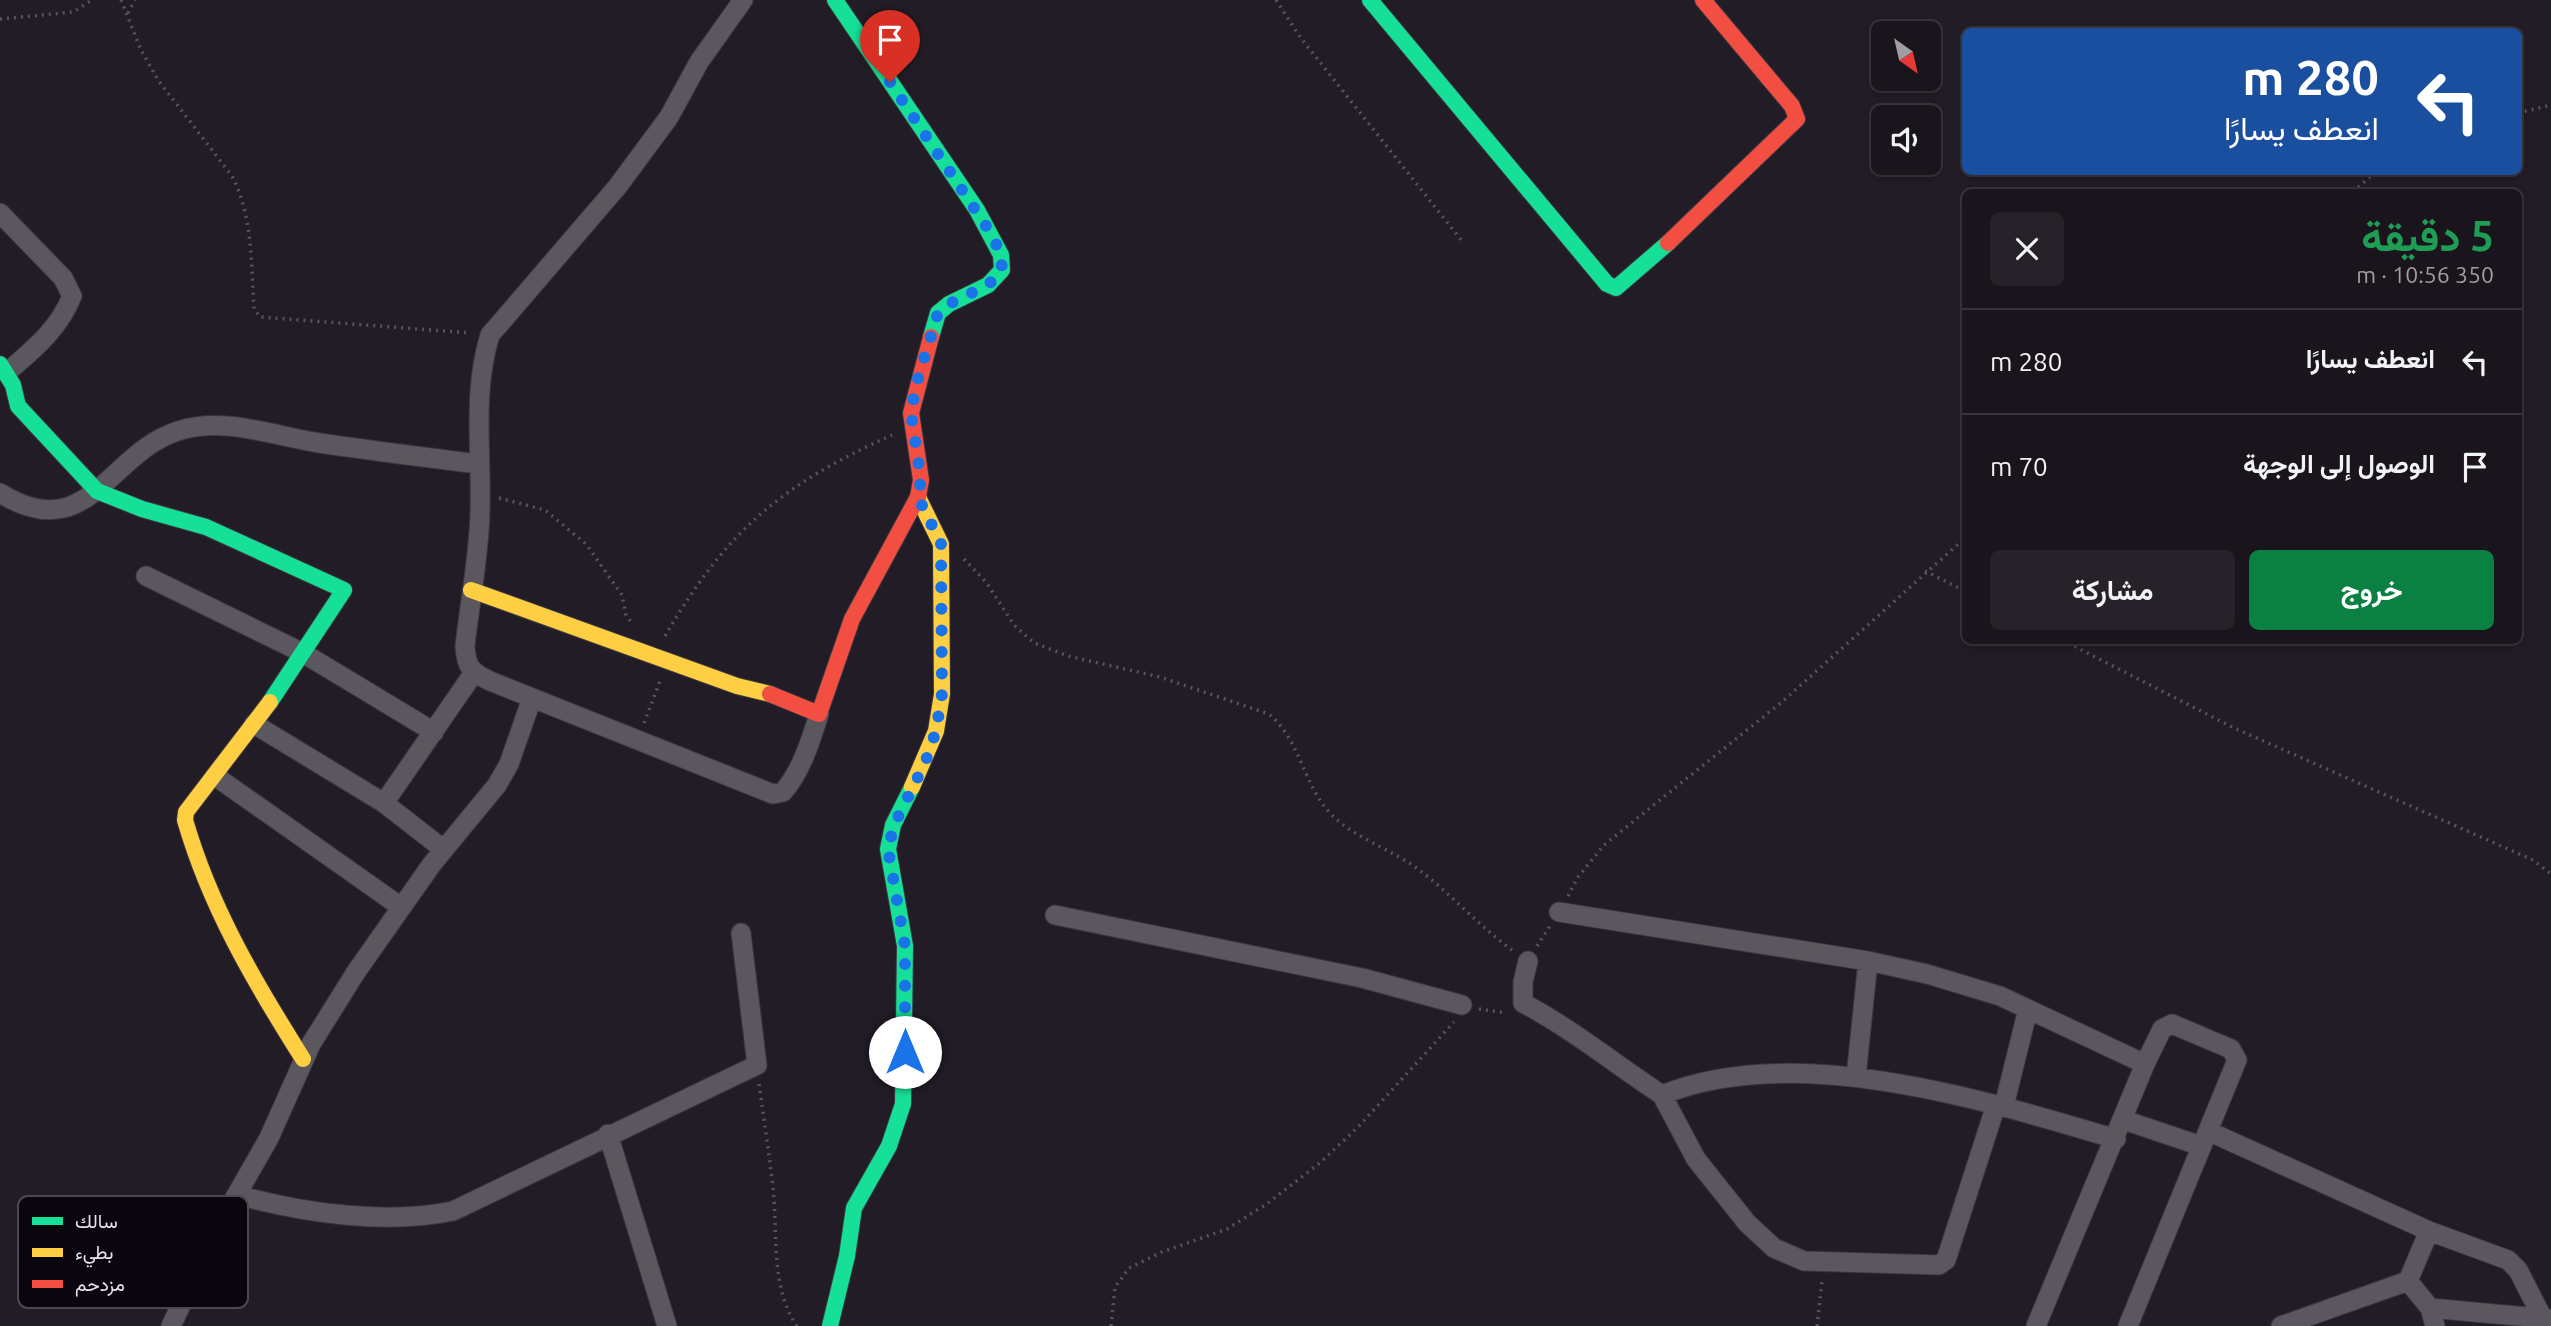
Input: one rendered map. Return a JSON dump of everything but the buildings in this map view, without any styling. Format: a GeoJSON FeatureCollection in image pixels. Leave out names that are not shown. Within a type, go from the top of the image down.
{"type":"FeatureCollection","features":[{"type":"Feature","properties":{"kind":"street"},"geometry":{"type":"LineString","coordinates":[[743,0],[699,62],[669,117],[618,186],[490,335],[483,359],[478,464],[480,497],[465,646],[466,665],[473,674],[636,742],[780,794],[790,782],[811,741],[852,618],[918,497],[921,480],[911,413],[916,385],[938,313],[999,277],[1002,270],[1001,255],[977,210],[835,0]]}},
{"type":"Feature","properties":{"kind":"street"},"geometry":{"type":"LineString","coordinates":[[1370,0],[1608,284],[1616,288],[1673,239],[1797,119],[1792,106],[1703,0]]}},
{"type":"Feature","properties":{"kind":"street"},"geometry":{"type":"LineString","coordinates":[[0,214],[63,278],[72,296],[58,324],[42,342],[3,369],[18,406],[97,491],[142,509],[206,527],[275,561],[341,587],[341,595],[303,653],[254,724],[186,812],[185,821],[210,897],[266,1000],[303,1059]]}},
{"type":"Feature","properties":{"kind":"street"},"geometry":{"type":"LineString","coordinates":[[0,493],[23,508],[42,512],[65,507],[97,491],[150,446],[175,432],[201,424],[478,464]]}},
{"type":"Feature","properties":{"kind":"street"},"geometry":{"type":"LineString","coordinates":[[830,1326],[847,1256],[854,1208],[889,1146],[903,1104],[905,946],[888,849],[894,825],[925,763],[936,731],[942,694],[941,544],[918,497]]}},
{"type":"Feature","properties":{"kind":"street"},"geometry":{"type":"LineString","coordinates":[[146,576],[303,653],[434,732]]}},
{"type":"Feature","properties":{"kind":"street"},"geometry":{"type":"LineString","coordinates":[[471,590],[737,686],[785,698],[819,714]]}},
{"type":"Feature","properties":{"kind":"street"},"geometry":{"type":"LineString","coordinates":[[384,803],[473,674]]}},
{"type":"Feature","properties":{"kind":"street"},"geometry":{"type":"LineString","coordinates":[[242,1196],[238,1195],[269,1138],[303,1059],[356,972],[401,907],[443,849],[497,785],[509,764],[532,698]]}},
{"type":"Feature","properties":{"kind":"street"},"geometry":{"type":"LineString","coordinates":[[254,724],[384,803],[443,849]]}},
{"type":"Feature","properties":{"kind":"street"},"geometry":{"type":"LineString","coordinates":[[215,776],[401,907]]}},
{"type":"Feature","properties":{"kind":"street"},"geometry":{"type":"LineString","coordinates":[[1559,912],[1868,961],[1974,987],[2146,1064]]}},
{"type":"Feature","properties":{"kind":"street"},"geometry":{"type":"LineString","coordinates":[[1055,915],[1362,978],[1462,1005]]}},
{"type":"Feature","properties":{"kind":"street"},"geometry":{"type":"LineString","coordinates":[[248,1198],[285,1208],[418,1218],[453,1211],[608,1134],[757,1065],[741,933]]}},
{"type":"Feature","properties":{"kind":"street"},"geometry":{"type":"LineString","coordinates":[[1528,961],[1523,982],[1523,1003],[1569,1028],[1603,1056],[1662,1095],[1696,1159],[1747,1223],[1774,1248],[1793,1258],[1943,1263],[2000,1105],[2028,1009]]}},
{"type":"Feature","properties":{"kind":"street"},"geometry":{"type":"LineString","coordinates":[[1856,1077],[1868,961]]}},
{"type":"Feature","properties":{"kind":"street"},"geometry":{"type":"LineString","coordinates":[[2036,1326],[2146,1064],[2162,1030],[2172,1024],[2236,1054],[2238,1060],[2128,1326]]}},
{"type":"Feature","properties":{"kind":"street"},"geometry":{"type":"LineString","coordinates":[[1662,1095],[1694,1084],[1752,1075],[1816,1073],[1856,1077],[2000,1105],[2116,1139]]}},
{"type":"Feature","properties":{"kind":"street"},"geometry":{"type":"LineString","coordinates":[[2123,1120],[2205,1138],[2429,1231],[2508,1260],[2518,1270],[2547,1318]]}},
{"type":"Feature","properties":{"kind":"street"},"geometry":{"type":"LineString","coordinates":[[608,1134],[667,1326]]}},
{"type":"Feature","properties":{"kind":"street"},"geometry":{"type":"LineString","coordinates":[[2281,1326],[2408,1281],[2429,1231]]}},
{"type":"Feature","properties":{"kind":"street"},"geometry":{"type":"LineString","coordinates":[[2408,1281],[2432,1317],[2547,1318]]}},
{"type":"Feature","properties":{"kind":"street"},"geometry":{"type":"LineString","coordinates":[[171,1326],[180,1308]]}},
{"type":"Feature","properties":{"kind":"path"},"geometry":{"type":"LineString","coordinates":[[0,19],[73,12],[92,0]]}},
{"type":"Feature","properties":{"kind":"path"},"geometry":{"type":"LineString","coordinates":[[121,0],[141,50],[158,80],[232,176],[240,192],[249,232],[254,309],[260,317],[490,335]]}},
{"type":"Feature","properties":{"kind":"path"},"geometry":{"type":"LineString","coordinates":[[128,13],[135,0]]}},
{"type":"Feature","properties":{"kind":"path"},"geometry":{"type":"LineString","coordinates":[[1276,0],[1300,37],[1462,241]]}},
{"type":"Feature","properties":{"kind":"path"},"geometry":{"type":"LineString","coordinates":[[2522,113],[2551,105]]}},
{"type":"Feature","properties":{"kind":"path"},"geometry":{"type":"LineString","coordinates":[[2356,189],[2372,175]]}},
{"type":"Feature","properties":{"kind":"path"},"geometry":{"type":"LineString","coordinates":[[636,742],[661,657],[685,601],[750,520],[796,484],[851,453],[914,425]]}},
{"type":"Feature","properties":{"kind":"path"},"geometry":{"type":"LineString","coordinates":[[480,497],[509,499],[545,510],[586,544],[622,595],[626,614],[637,629]]}},
{"type":"Feature","properties":{"kind":"path"},"geometry":{"type":"LineString","coordinates":[[941,544],[971,565],[1014,625],[1034,643],[1068,656],[1160,677],[1269,714],[1280,723],[1293,742],[1310,780],[1331,814],[1420,871],[1498,939],[1528,961],[1578,877],[1604,845],[1783,701],[1962,540]]}},
{"type":"Feature","properties":{"kind":"path"},"geometry":{"type":"LineString","coordinates":[[1925,571],[1962,590]]}},
{"type":"Feature","properties":{"kind":"path"},"geometry":{"type":"LineString","coordinates":[[2070,644],[2234,728],[2533,860],[2551,874]]}},
{"type":"Feature","properties":{"kind":"path"},"geometry":{"type":"LineString","coordinates":[[1111,1326],[1115,1287],[1129,1268],[1162,1252],[1227,1229],[1268,1203],[1321,1162],[1441,1039],[1462,1005],[1501,1014],[1523,1003]]}},
{"type":"Feature","properties":{"kind":"path"},"geometry":{"type":"LineString","coordinates":[[757,1065],[773,1191],[780,1278],[788,1313],[797,1326]]}},
{"type":"Feature","properties":{"kind":"path"},"geometry":{"type":"LineString","coordinates":[[1817,1326],[1825,1261]]}},
{"type":"Feature","properties":{"kind":"traffic: fast"},"geometry":{"type":"LineString","coordinates":[[835,0],[977,210],[1001,255],[1002,270],[988,285],[949,304],[938,313],[931,337]]}},
{"type":"Feature","properties":{"kind":"traffic: fast"},"geometry":{"type":"LineString","coordinates":[[1370,0],[1607,284],[1616,288],[1668,243]]}},
{"type":"Feature","properties":{"kind":"traffic: fast"},"geometry":{"type":"LineString","coordinates":[[0,364],[13,385],[18,406],[97,491],[142,509],[206,527],[344,590],[270,702]]}},
{"type":"Feature","properties":{"kind":"traffic: fast"},"geometry":{"type":"LineString","coordinates":[[830,1326],[847,1256],[854,1208],[889,1146],[903,1104],[905,946],[888,849],[893,825],[912,787]]}},
{"type":"Feature","properties":{"kind":"traffic: slow"},"geometry":{"type":"LineString","coordinates":[[912,787],[936,731],[942,694],[941,544],[918,497]]}},
{"type":"Feature","properties":{"kind":"traffic: slow"},"geometry":{"type":"LineString","coordinates":[[471,590],[737,686],[770,694]]}},
{"type":"Feature","properties":{"kind":"traffic: slow"},"geometry":{"type":"LineString","coordinates":[[270,702],[186,812],[185,820],[207,883],[235,944],[303,1059]]}},
{"type":"Feature","properties":{"kind":"traffic: jam"},"geometry":{"type":"LineString","coordinates":[[1668,243],[1797,119],[1792,106],[1703,0]]}},
{"type":"Feature","properties":{"kind":"traffic: jam"},"geometry":{"type":"LineString","coordinates":[[770,694],[819,714],[852,619],[918,497],[921,480],[911,413],[931,337]]}},
{"type":"Feature","properties":{"kind":"route"},"geometry":{"type":"LineString","coordinates":[[890,82],[992,235],[1001,255],[1002,270],[999,277],[988,285],[949,304],[938,313],[916,385],[911,413],[921,480],[918,497],[941,544],[942,694],[936,731],[925,763],[894,825],[888,849],[905,946],[905,1052]]}}]}
